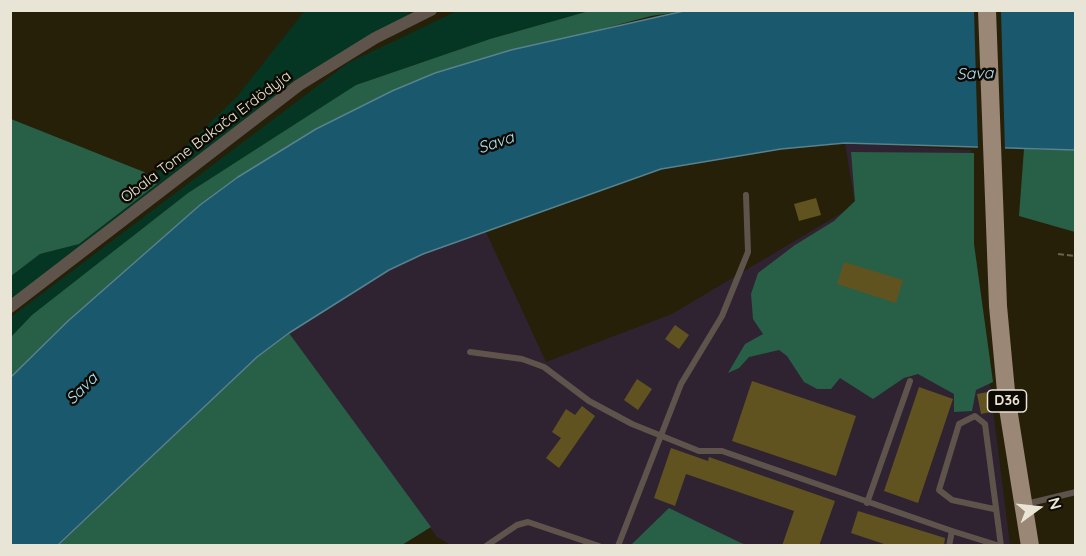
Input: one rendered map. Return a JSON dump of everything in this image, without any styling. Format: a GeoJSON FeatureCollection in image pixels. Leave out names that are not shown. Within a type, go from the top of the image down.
{"type":"FeatureCollection","features":[{"type":"Feature","properties":{"kind":"main road","name":"D36"},"geometry":{"type":"LineString","coordinates":[[987,10],[995,256],[1002,353],[1030,546]]}},
{"type":"Feature","properties":{"kind":"street","name":"Obala Tome Bakača Erdödyja"},"geometry":{"type":"LineString","coordinates":[[10,307],[299,85],[375,38],[431,10]]}},
{"type":"Feature","properties":{"kind":"lane"},"geometry":{"type":"LineString","coordinates":[[618,546],[681,384],[722,316],[748,252],[746,195]]}},
{"type":"Feature","properties":{"kind":"lane"},"geometry":{"type":"LineString","coordinates":[[470,352],[522,359],[544,367],[589,401],[632,424],[699,451],[722,451],[867,503],[1000,546],[985,424],[975,416],[959,424],[939,490],[952,500],[994,509]]}},
{"type":"Feature","properties":{"kind":"lane"},"geometry":{"type":"LineString","coordinates":[[867,503],[910,381]]}},
{"type":"Feature","properties":{"kind":"lane"},"geometry":{"type":"LineString","coordinates":[[1023,505],[1076,492]]}},
{"type":"Feature","properties":{"kind":"lane"},"geometry":{"type":"LineString","coordinates":[[486,546],[518,525],[528,522],[599,546]]}},
{"type":"Feature","properties":{"kind":"lane"},"geometry":{"type":"LineString","coordinates":[[949,546],[952,531]]}},
{"type":"Feature","properties":{"kind":"path"},"geometry":{"type":"LineString","coordinates":[[1058,254],[1076,256]]}},
{"type":"Feature","properties":{"kind":"shaded area"},"geometry":{"type":"Polygon","coordinates":[[[845,143],[971,150],[974,258],[1010,545],[451,545],[437,537],[289,333],[389,270],[423,254],[486,232],[546,362],[672,314],[855,205],[845,143]]]}},
{"type":"Feature","properties":{"kind":"green space"},"geometry":{"type":"Polygon","coordinates":[[[316,10],[405,10],[414,17],[337,57],[11,303],[11,276],[40,254],[79,244],[157,184],[151,179],[236,98],[303,13],[316,10]]]}},
{"type":"Feature","properties":{"kind":"green space"},"geometry":{"type":"Polygon","coordinates":[[[457,11],[589,11],[490,39],[356,85],[11,337],[11,317],[348,63],[457,11]]]}},
{"type":"Feature","properties":{"kind":"green space"},"geometry":{"type":"Polygon","coordinates":[[[589,11],[684,11],[651,16],[435,73],[357,108],[200,205],[68,321],[11,377],[11,337],[32,315],[188,193],[356,85],[490,39],[589,11]]]}},
{"type":"Feature","properties":{"kind":"green space"},"geometry":{"type":"Polygon","coordinates":[[[11,119],[144,172],[157,184],[79,244],[40,254],[11,276],[11,119]]]}},
{"type":"Feature","properties":{"kind":"green space"},"geometry":{"type":"Polygon","coordinates":[[[1024,149],[1075,150],[1075,232],[1019,216],[1024,149]]]}},
{"type":"Feature","properties":{"kind":"green space"},"geometry":{"type":"Polygon","coordinates":[[[851,152],[974,153],[974,244],[993,382],[976,390],[972,411],[954,412],[954,394],[918,374],[904,378],[873,399],[840,378],[831,389],[817,389],[804,382],[787,356],[779,350],[749,357],[739,368],[728,373],[745,344],[763,334],[753,319],[751,294],[758,273],[795,245],[834,221],[855,201],[851,152]]]}},
{"type":"Feature","properties":{"kind":"green space"},"geometry":{"type":"Polygon","coordinates":[[[289,333],[431,527],[402,545],[58,546],[257,357],[289,333]]]}},
{"type":"Feature","properties":{"kind":"green space"},"geometry":{"type":"Polygon","coordinates":[[[669,508],[741,543],[747,545],[631,545],[669,508]]]}},
{"type":"Feature","properties":{"kind":"water","name":"Sava"},"geometry":{"type":"Polygon","coordinates":[[[684,11],[1075,11],[1075,150],[845,143],[781,149],[661,169],[423,254],[389,270],[289,333],[257,357],[58,545],[11,546],[11,377],[68,321],[200,205],[238,177],[316,129],[392,91],[435,73],[511,50],[684,11]]]}},
{"type":"Feature","properties":{"kind":"pier"},"geometry":{"type":"Polygon","coordinates":[[[974,11],[1001,11],[1005,151],[978,149],[974,11]]]}},
{"type":"Feature","properties":{"kind":"building"},"geometry":{"type":"Polygon","coordinates":[[[816,198],[821,215],[799,221],[794,204],[816,198]]]}},
{"type":"Feature","properties":{"kind":"building"},"geometry":{"type":"Polygon","coordinates":[[[844,262],[903,280],[896,303],[837,284],[844,262]]]}},
{"type":"Feature","properties":{"kind":"building"},"geometry":{"type":"Polygon","coordinates":[[[675,325],[689,335],[679,349],[665,339],[675,325]]]}},
{"type":"Feature","properties":{"kind":"building"},"geometry":{"type":"Polygon","coordinates":[[[637,379],[652,389],[638,410],[624,400],[637,379]]]}},
{"type":"Feature","properties":{"kind":"building"},"geometry":{"type":"Polygon","coordinates":[[[752,381],[856,416],[836,476],[732,441],[752,381]]]}},
{"type":"Feature","properties":{"kind":"building"},"geometry":{"type":"Polygon","coordinates":[[[919,387],[953,399],[918,503],[884,491],[919,387]]]}},
{"type":"Feature","properties":{"kind":"building"},"geometry":{"type":"Polygon","coordinates":[[[993,391],[997,411],[981,414],[977,394],[993,391]]]}},
{"type":"Feature","properties":{"kind":"building"},"geometry":{"type":"Polygon","coordinates":[[[582,406],[595,416],[559,468],[546,458],[561,438],[552,432],[566,409],[575,415],[582,406]]]}},
{"type":"Feature","properties":{"kind":"building"},"geometry":{"type":"Polygon","coordinates":[[[671,448],[708,461],[709,457],[835,501],[819,546],[782,546],[794,511],[686,474],[675,506],[654,498],[671,448]]]}},
{"type":"Feature","properties":{"kind":"building"},"geometry":{"type":"Polygon","coordinates":[[[858,511],[945,538],[944,546],[890,546],[851,533],[858,511]]]}}]}
